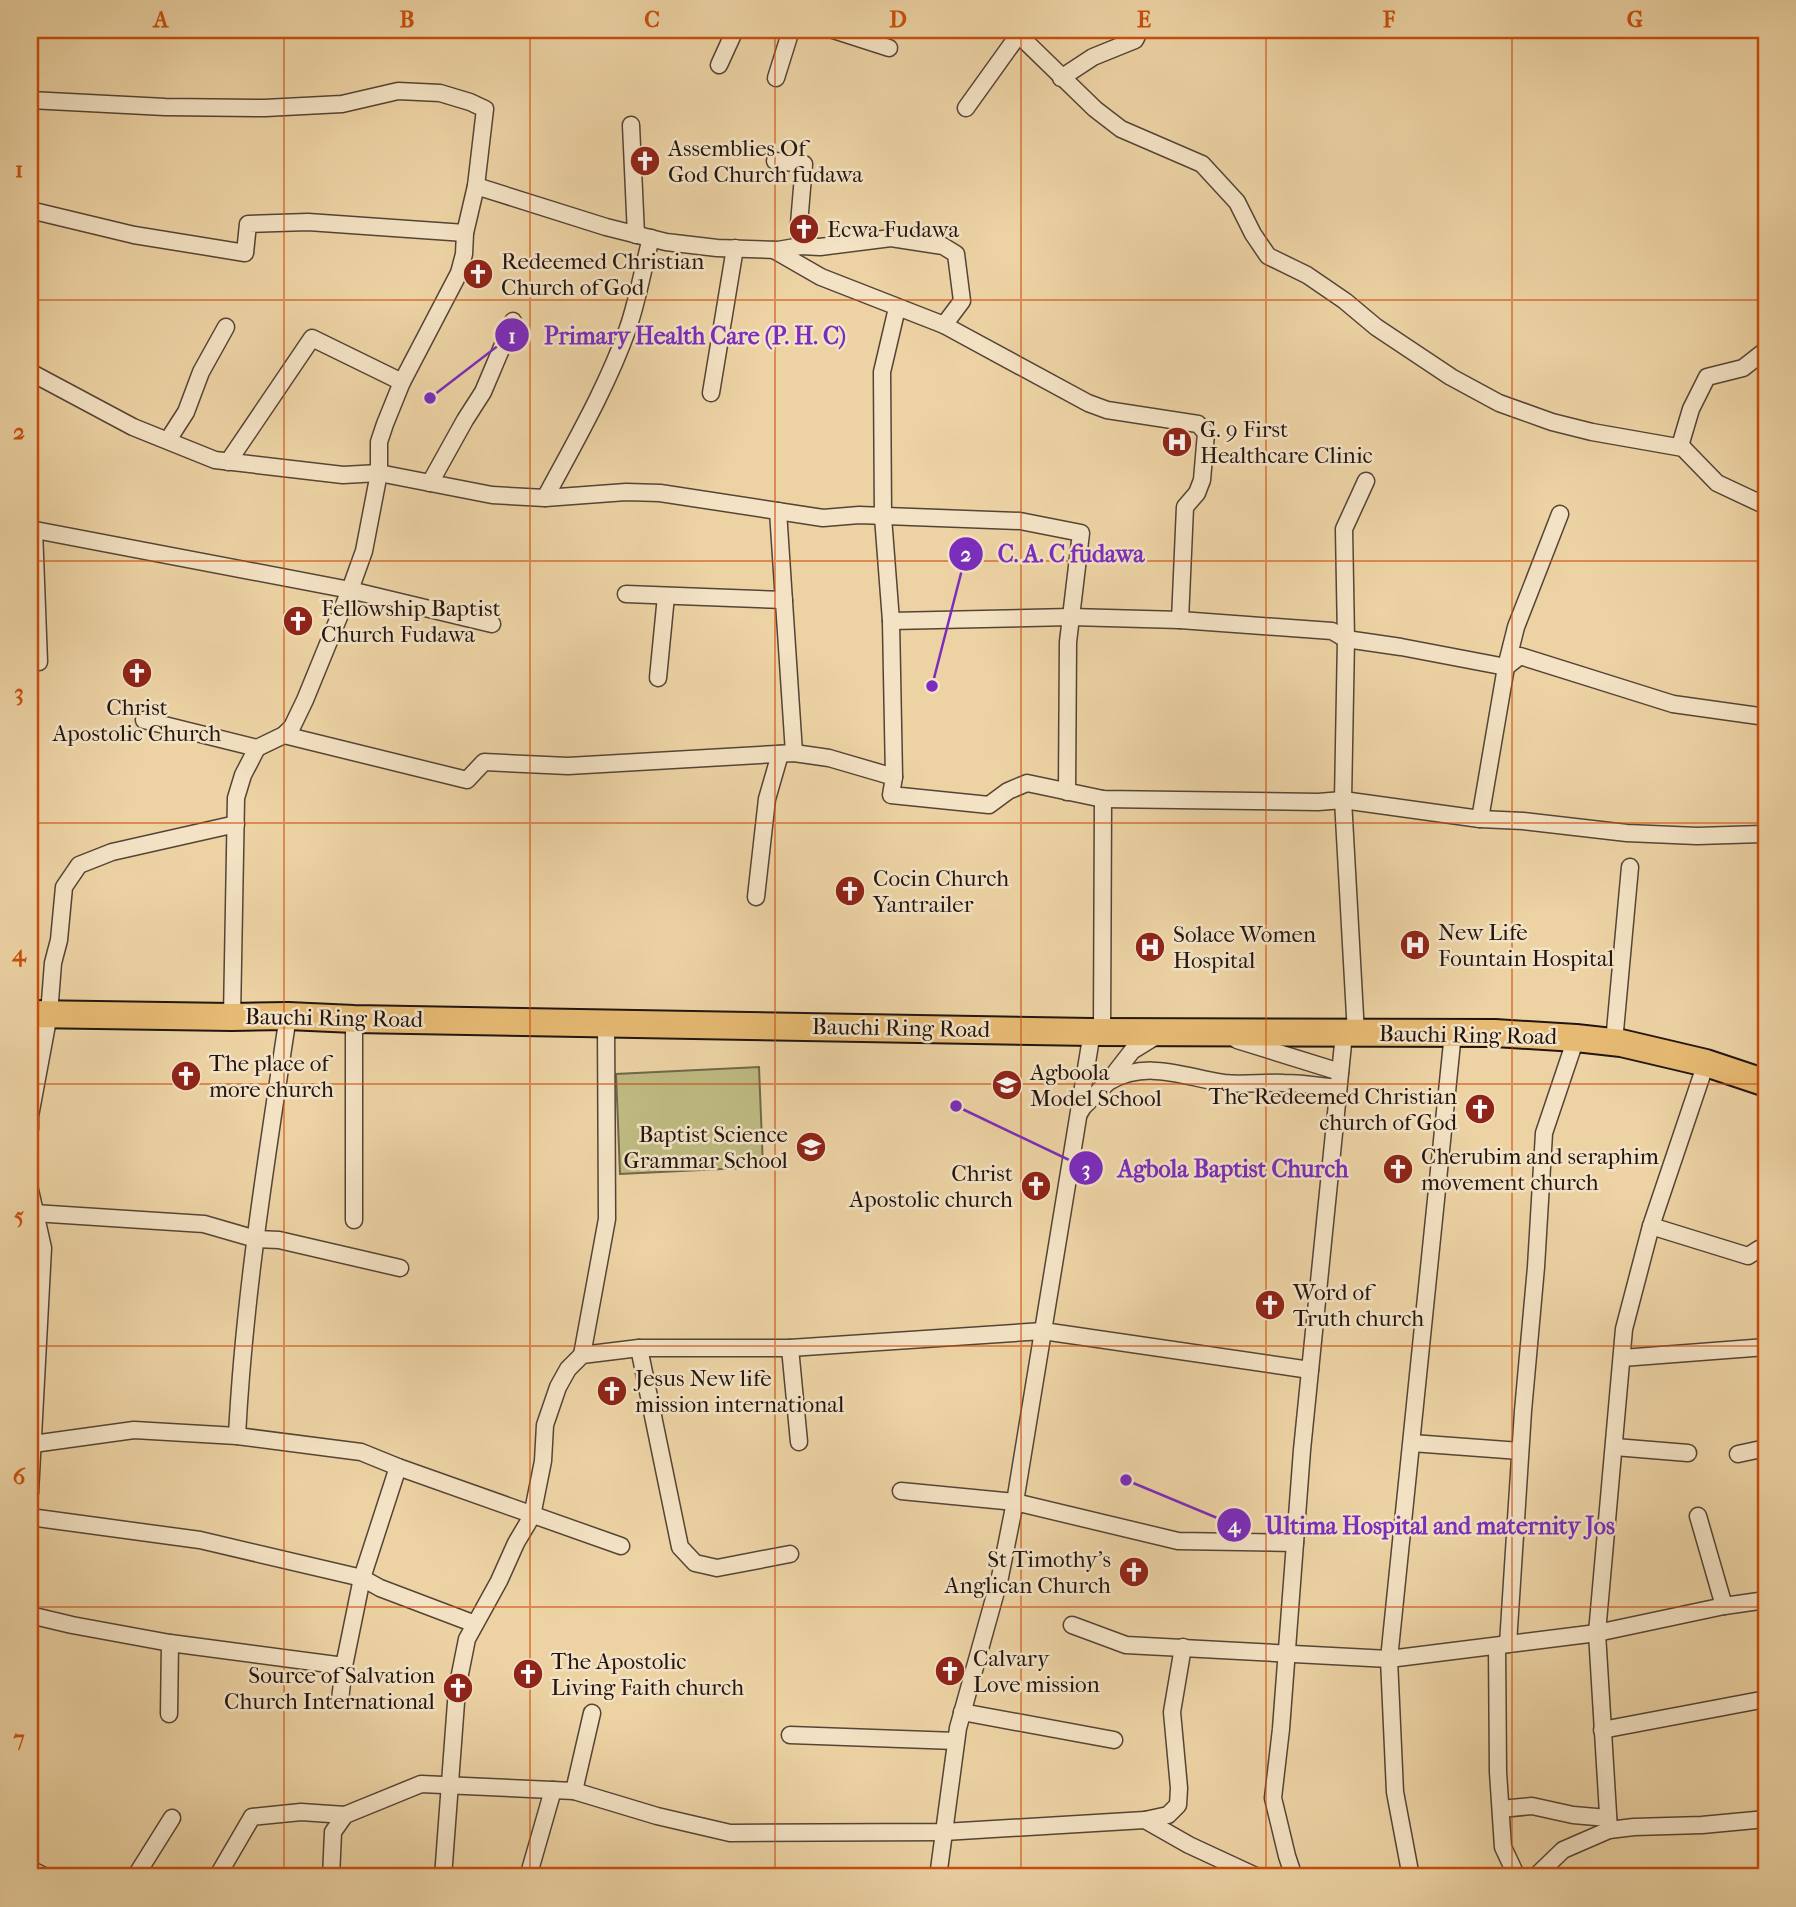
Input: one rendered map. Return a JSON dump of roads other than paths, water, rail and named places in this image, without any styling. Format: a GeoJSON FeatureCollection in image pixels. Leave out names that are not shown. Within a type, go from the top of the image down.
{"type":"FeatureCollection","features":[{"type":"Feature","properties":{"kind":"main road","name":"Bauchi Ring Road"},"geometry":{"type":"LineString","coordinates":[[39,1014],[288,1016],[1097,1032],[1495,1033],[1576,1038],[1654,1049],[1766,1083]]}},
{"type":"Feature","properties":{"kind":"street"},"geometry":{"type":"LineString","coordinates":[[719,65],[735,30]]}},
{"type":"Feature","properties":{"kind":"street"},"geometry":{"type":"LineString","coordinates":[[776,78],[791,30]]}},
{"type":"Feature","properties":{"kind":"street"},"geometry":{"type":"LineString","coordinates":[[833,30],[889,48]]}},
{"type":"Feature","properties":{"kind":"street"},"geometry":{"type":"LineString","coordinates":[[1061,78],[1093,57],[1135,40],[1140,30]]}},
{"type":"Feature","properties":{"kind":"street"},"geometry":{"type":"LineString","coordinates":[[966,108],[1017,31],[1061,78],[1121,129],[1202,164],[1237,202],[1268,256],[1307,275],[1345,301],[1376,327],[1451,377],[1499,403],[1552,422],[1683,448]]}},
{"type":"Feature","properties":{"kind":"street"},"geometry":{"type":"LineString","coordinates":[[30,100],[165,107],[265,108],[342,104],[398,91],[440,93],[485,109],[476,186],[460,274],[402,382],[379,442],[379,473],[364,551],[350,590],[292,727],[284,735],[257,748],[243,775],[236,798],[232,1017]]}},
{"type":"Feature","properties":{"kind":"street"},"geometry":{"type":"LineString","coordinates":[[545,498],[592,410],[628,326],[643,237],[631,125]]}},
{"type":"Feature","properties":{"kind":"street"},"geometry":{"type":"LineString","coordinates":[[775,162],[804,164],[799,223],[801,246]]}},
{"type":"Feature","properties":{"kind":"street"},"geometry":{"type":"LineString","coordinates":[[476,186],[606,228],[666,242],[774,250],[891,238],[943,246],[956,254],[962,301],[944,325]]}},
{"type":"Feature","properties":{"kind":"street"},"geometry":{"type":"LineString","coordinates":[[30,210],[134,235],[245,253],[248,223],[308,222],[466,233]]}},
{"type":"Feature","properties":{"kind":"street"},"geometry":{"type":"LineString","coordinates":[[711,393],[735,248]]}},
{"type":"Feature","properties":{"kind":"street"},"geometry":{"type":"LineString","coordinates":[[774,250],[821,277],[944,325],[1088,403],[1107,410],[1198,424],[1206,433],[1202,480],[1197,493],[1185,507],[1180,620]]}},
{"type":"Feature","properties":{"kind":"street"},"geometry":{"type":"LineString","coordinates":[[897,308],[882,372],[883,517],[891,621],[894,777],[891,795],[989,806],[1008,791],[1027,783],[1103,799],[1318,802],[1343,800],[1480,819],[1627,833],[1766,836]]}},
{"type":"Feature","properties":{"kind":"street"},"geometry":{"type":"LineString","coordinates":[[430,483],[483,393],[513,321]]}},
{"type":"Feature","properties":{"kind":"street"},"geometry":{"type":"LineString","coordinates":[[168,440],[186,412],[201,372],[226,327]]}},
{"type":"Feature","properties":{"kind":"street"},"geometry":{"type":"LineString","coordinates":[[228,462],[312,338],[402,382]]}},
{"type":"Feature","properties":{"kind":"street"},"geometry":{"type":"LineString","coordinates":[[1766,350],[1743,368],[1707,377],[1691,409],[1680,446],[1717,483],[1766,506]]}},
{"type":"Feature","properties":{"kind":"street"},"geometry":{"type":"LineString","coordinates":[[30,372],[133,427],[215,460],[228,462],[343,475],[379,473],[492,495],[545,498],[626,492],[660,494],[823,518],[859,516],[1020,521],[1082,533],[1068,642],[1068,792]]}},
{"type":"Feature","properties":{"kind":"street"},"geometry":{"type":"LineString","coordinates":[[1294,1877],[1273,1798],[1282,1729],[1310,1370],[1339,1080],[1350,1034],[1343,800],[1345,529],[1366,481]]}},
{"type":"Feature","properties":{"kind":"street"},"geometry":{"type":"LineString","coordinates":[[757,897],[767,799],[787,754],[784,600],[778,511]]}},
{"type":"Feature","properties":{"kind":"street"},"geometry":{"type":"LineString","coordinates":[[1480,819],[1506,667],[1516,627],[1560,514]]}},
{"type":"Feature","properties":{"kind":"street"},"geometry":{"type":"LineString","coordinates":[[39,662],[32,529],[350,590],[492,624]]}},
{"type":"Feature","properties":{"kind":"street"},"geometry":{"type":"LineString","coordinates":[[626,594],[784,600]]}},
{"type":"Feature","properties":{"kind":"street"},"geometry":{"type":"LineString","coordinates":[[657,678],[666,596]]}},
{"type":"Feature","properties":{"kind":"street"},"geometry":{"type":"LineString","coordinates":[[891,621],[1071,617],[1180,620],[1332,631],[1346,639],[1506,667],[1520,656],[1673,704],[1766,717]]}},
{"type":"Feature","properties":{"kind":"street"},"geometry":{"type":"LineString","coordinates":[[144,720],[257,748]]}},
{"type":"Feature","properties":{"kind":"street"},"geometry":{"type":"LineString","coordinates":[[284,735],[467,780],[484,762],[568,766],[787,754],[828,758],[894,777]]}},
{"type":"Feature","properties":{"kind":"street"},"geometry":{"type":"LineString","coordinates":[[938,1877],[956,1741],[1000,1577],[1015,1502],[1079,1114],[1097,1032],[1103,799]]}},
{"type":"Feature","properties":{"kind":"street"},"geometry":{"type":"LineString","coordinates":[[30,1129],[39,1014],[59,940],[64,887],[79,865],[112,852],[236,824]]}},
{"type":"Feature","properties":{"kind":"street"},"geometry":{"type":"LineString","coordinates":[[1614,1042],[1630,867]]}},
{"type":"Feature","properties":{"kind":"street"},"geometry":{"type":"LineString","coordinates":[[237,1437],[256,1239],[288,1016]]}},
{"type":"Feature","properties":{"kind":"street"},"geometry":{"type":"LineString","coordinates":[[354,1019],[354,1220]]}},
{"type":"Feature","properties":{"kind":"street"},"geometry":{"type":"LineString","coordinates":[[582,1356],[607,1219],[606,1022]]}},
{"type":"Feature","properties":{"kind":"street"},"geometry":{"type":"LineString","coordinates":[[1079,1114],[1132,1051],[1163,1032]]}},
{"type":"Feature","properties":{"kind":"street"},"geometry":{"type":"LineString","coordinates":[[1214,1033],[1339,1080]]}},
{"type":"Feature","properties":{"kind":"street"},"geometry":{"type":"LineString","coordinates":[[1411,1877],[1395,1792],[1389,1660],[1453,1033]]}},
{"type":"Feature","properties":{"kind":"street"},"geometry":{"type":"LineString","coordinates":[[1517,1877],[1503,1847],[1497,1772],[1503,1645],[1536,1267],[1544,1133],[1576,1038]]}},
{"type":"Feature","properties":{"kind":"street"},"geometry":{"type":"LineString","coordinates":[[1608,1824],[1597,1633],[1624,1329],[1651,1226],[1706,1063]]}},
{"type":"Feature","properties":{"kind":"street"},"geometry":{"type":"LineString","coordinates":[[1108,1082],[1118,1076],[1144,1070],[1178,1072],[1226,1083],[1339,1080]]}},
{"type":"Feature","properties":{"kind":"street"},"geometry":{"type":"LineString","coordinates":[[30,1190],[36,1246],[30,1493]]}},
{"type":"Feature","properties":{"kind":"street"},"geometry":{"type":"LineString","coordinates":[[34,1213],[204,1224],[256,1239],[279,1240],[400,1268]]}},
{"type":"Feature","properties":{"kind":"street"},"geometry":{"type":"LineString","coordinates":[[1651,1226],[1748,1256],[1759,1249],[1766,1249]]}},
{"type":"Feature","properties":{"kind":"street"},"geometry":{"type":"LineString","coordinates":[[443,1877],[457,1689],[467,1639],[532,1516],[543,1461],[545,1425],[558,1387],[568,1369],[582,1356],[639,1348],[790,1348],[1043,1331],[1310,1370]]}},
{"type":"Feature","properties":{"kind":"street"},"geometry":{"type":"LineString","coordinates":[[1622,1358],[1766,1347]]}},
{"type":"Feature","properties":{"kind":"street"},"geometry":{"type":"LineString","coordinates":[[639,1348],[680,1547],[695,1563],[717,1568],[790,1555]]}},
{"type":"Feature","properties":{"kind":"street"},"geometry":{"type":"LineString","coordinates":[[790,1348],[799,1442]]}},
{"type":"Feature","properties":{"kind":"street"},"geometry":{"type":"LineString","coordinates":[[33,1444],[134,1430],[237,1437],[361,1452],[621,1546]]}},
{"type":"Feature","properties":{"kind":"street"},"geometry":{"type":"LineString","coordinates":[[1412,1443],[1520,1451]]}},
{"type":"Feature","properties":{"kind":"street"},"geometry":{"type":"LineString","coordinates":[[1615,1447],[1688,1452]]}},
{"type":"Feature","properties":{"kind":"street"},"geometry":{"type":"LineString","coordinates":[[1738,1454],[1766,1448]]}},
{"type":"Feature","properties":{"kind":"street"},"geometry":{"type":"LineString","coordinates":[[340,1700],[362,1578],[398,1467]]}},
{"type":"Feature","properties":{"kind":"street"},"geometry":{"type":"LineString","coordinates":[[901,1491],[1015,1502],[1178,1541],[1295,1542]]}},
{"type":"Feature","properties":{"kind":"street"},"geometry":{"type":"LineString","coordinates":[[1698,1516],[1724,1606]]}},
{"type":"Feature","properties":{"kind":"street"},"geometry":{"type":"LineString","coordinates":[[30,1517],[200,1540],[362,1578],[380,1588],[475,1624]]}},
{"type":"Feature","properties":{"kind":"street"},"geometry":{"type":"LineString","coordinates":[[1072,1625],[1126,1645],[1389,1660],[1597,1633],[1724,1606],[1766,1600]]}},
{"type":"Feature","properties":{"kind":"street"},"geometry":{"type":"LineString","coordinates":[[30,1615],[170,1643],[345,1666]]}},
{"type":"Feature","properties":{"kind":"street"},"geometry":{"type":"LineString","coordinates":[[169,1714],[170,1643]]}},
{"type":"Feature","properties":{"kind":"street"},"geometry":{"type":"LineString","coordinates":[[216,1877],[252,1817],[302,1812],[345,1815],[421,1784],[574,1791],[657,1816],[730,1833],[944,1832],[1144,1820],[1168,1815],[1178,1805],[1172,1712],[1183,1647]]}},
{"type":"Feature","properties":{"kind":"street"},"geometry":{"type":"LineString","coordinates":[[1602,1730],[1766,1699]]}},
{"type":"Feature","properties":{"kind":"street"},"geometry":{"type":"LineString","coordinates":[[962,1712],[1114,1740]]}},
{"type":"Feature","properties":{"kind":"street"},"geometry":{"type":"LineString","coordinates":[[574,1791],[592,1713]]}},
{"type":"Feature","properties":{"kind":"street"},"geometry":{"type":"LineString","coordinates":[[790,1735],[956,1741]]}},
{"type":"Feature","properties":{"kind":"street"},"geometry":{"type":"LineString","coordinates":[[528,1877],[553,1790]]}},
{"type":"Feature","properties":{"kind":"street"},"geometry":{"type":"LineString","coordinates":[[1500,1809],[1532,1806],[1608,1824],[1634,1827],[1702,1825],[1766,1819]]}},
{"type":"Feature","properties":{"kind":"street"},"geometry":{"type":"LineString","coordinates":[[331,1877],[333,1832],[345,1815]]}},
{"type":"Feature","properties":{"kind":"street"},"geometry":{"type":"LineString","coordinates":[[135,1877],[172,1818]]}},
{"type":"Feature","properties":{"kind":"street"},"geometry":{"type":"LineString","coordinates":[[1144,1820],[1189,1845],[1258,1877]]}},
{"type":"Feature","properties":{"kind":"street"},"geometry":{"type":"LineString","coordinates":[[1535,1877],[1563,1850],[1608,1824]]}},
{"type":"Feature","properties":{"kind":"street"},"geometry":{"type":"LineString","coordinates":[[30,1869],[46,1877]]}},
{"type":"Feature","properties":{"kind":"place","name":"Assemblies Of God Church fudawa"},"geometry":{"type":"Point","coordinates":[645,161]}},
{"type":"Feature","properties":{"kind":"place","name":"Ecwa Fudawa"},"geometry":{"type":"Point","coordinates":[804,229]}},
{"type":"Feature","properties":{"kind":"place","name":"Redeemed Christian Church of God"},"geometry":{"type":"Point","coordinates":[478,274]}},
{"type":"Feature","properties":{"kind":"place","name":"Primary Health Care (P. H. C)"},"geometry":{"type":"Point","coordinates":[430,398]}},
{"type":"Feature","properties":{"kind":"place","name":"G. 9 First Healthcare Clinic"},"geometry":{"type":"Point","coordinates":[1177,442]}},
{"type":"Feature","properties":{"kind":"place","name":"Fellowship Baptist Church Fudawa"},"geometry":{"type":"Point","coordinates":[298,621]}},
{"type":"Feature","properties":{"kind":"place","name":"Christ Apostolic Church"},"geometry":{"type":"Point","coordinates":[137,673]}},
{"type":"Feature","properties":{"kind":"place","name":"C. A. C fudawa"},"geometry":{"type":"Point","coordinates":[932,686]}},
{"type":"Feature","properties":{"kind":"place","name":"Cocin Church Yantrailer"},"geometry":{"type":"Point","coordinates":[850,891]}},
{"type":"Feature","properties":{"kind":"place","name":"New Life Fountain Hospital"},"geometry":{"type":"Point","coordinates":[1415,945]}},
{"type":"Feature","properties":{"kind":"place","name":"Solace Women Hospital"},"geometry":{"type":"Point","coordinates":[1150,947]}},
{"type":"Feature","properties":{"kind":"place","name":"The place of more church"},"geometry":{"type":"Point","coordinates":[186,1076]}},
{"type":"Feature","properties":{"kind":"place","name":"Agboola Model School"},"geometry":{"type":"Point","coordinates":[1007,1085]}},
{"type":"Feature","properties":{"kind":"place","name":"Agbola Baptist Church"},"geometry":{"type":"Point","coordinates":[956,1106]}},
{"type":"Feature","properties":{"kind":"place","name":"The Redeemed Christian church of God"},"geometry":{"type":"Point","coordinates":[1480,1109]}},
{"type":"Feature","properties":{"kind":"place","name":"Baptist Science Grammar School"},"geometry":{"type":"Point","coordinates":[811,1147]}},
{"type":"Feature","properties":{"kind":"place","name":"Cherubim and seraphim movement church"},"geometry":{"type":"Point","coordinates":[1398,1169]}},
{"type":"Feature","properties":{"kind":"place","name":"Christ Apostolic church"},"geometry":{"type":"Point","coordinates":[1036,1186]}},
{"type":"Feature","properties":{"kind":"place","name":"Word of Truth church"},"geometry":{"type":"Point","coordinates":[1270,1305]}},
{"type":"Feature","properties":{"kind":"place","name":"Jesus New life mission international"},"geometry":{"type":"Point","coordinates":[612,1391]}},
{"type":"Feature","properties":{"kind":"place","name":"Ultima Hospital and maternity Jos"},"geometry":{"type":"Point","coordinates":[1126,1480]}},
{"type":"Feature","properties":{"kind":"place","name":"St Timothy’s Anglican Church"},"geometry":{"type":"Point","coordinates":[1134,1572]}},
{"type":"Feature","properties":{"kind":"place","name":"Calvary Love mission"},"geometry":{"type":"Point","coordinates":[950,1671]}},
{"type":"Feature","properties":{"kind":"place","name":"The Apostolic Living Faith church"},"geometry":{"type":"Point","coordinates":[528,1674]}},
{"type":"Feature","properties":{"kind":"place","name":"Source of Salvation Church International"},"geometry":{"type":"Point","coordinates":[458,1688]}}]}
